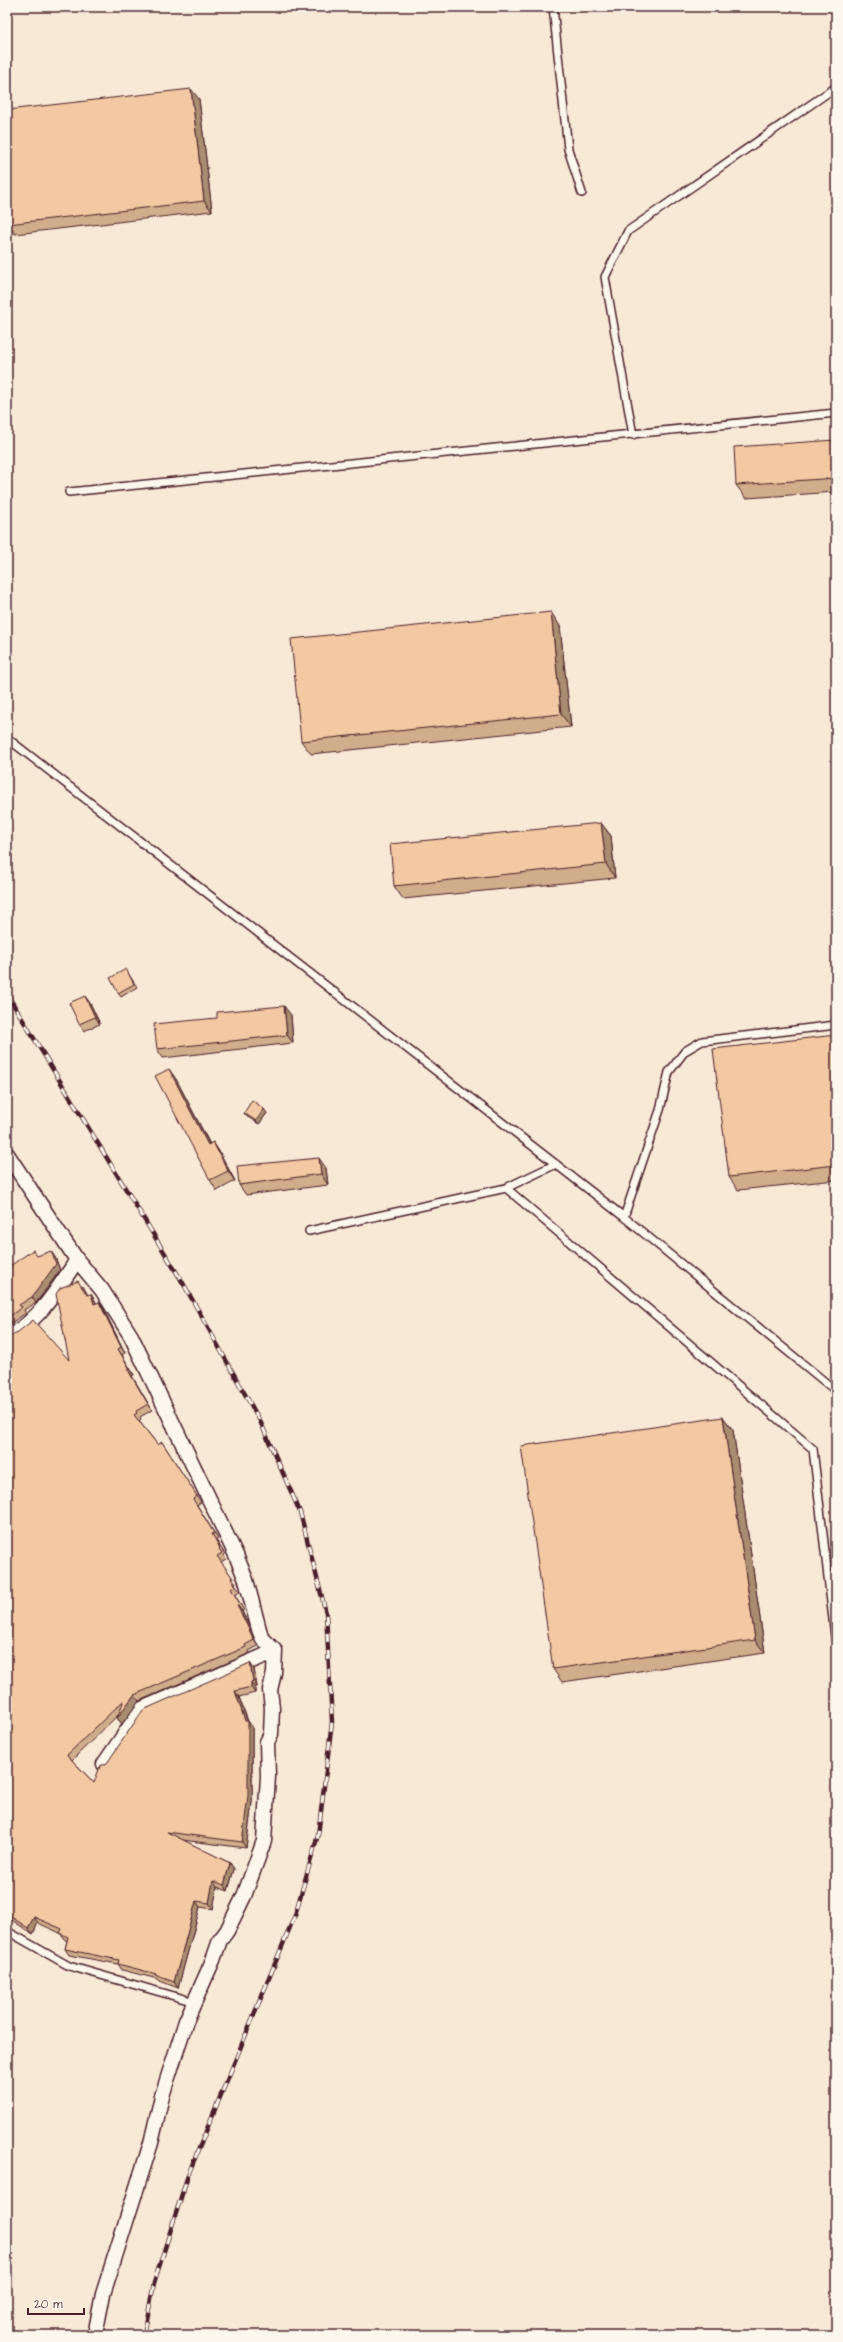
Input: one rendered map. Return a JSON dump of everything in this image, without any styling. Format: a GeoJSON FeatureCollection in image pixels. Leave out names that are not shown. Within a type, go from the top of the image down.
{"type":"FeatureCollection","features":[{"type":"Feature","properties":{"kind":"street"},"geometry":{"type":"LineString","coordinates":[[7,1154],[77,1260],[102,1290],[131,1336],[236,1555],[246,1580],[261,1637],[275,1652]]}},
{"type":"Feature","properties":{"kind":"street"},"geometry":{"type":"LineString","coordinates":[[7,1336],[26,1325],[58,1288],[77,1260]]}},
{"type":"Feature","properties":{"kind":"street"},"geometry":{"type":"LineString","coordinates":[[104,1764],[142,1709],[275,1652]]}},
{"type":"Feature","properties":{"kind":"street"},"geometry":{"type":"LineString","coordinates":[[96,2335],[103,2294],[151,2143],[162,2096],[186,2021],[220,1940],[227,1931],[244,1896],[264,1841],[268,1776],[267,1742],[271,1734],[272,1708],[270,1690],[275,1652]]}},
{"type":"Feature","properties":{"kind":"lane"},"geometry":{"type":"LineString","coordinates":[[553,7],[568,149],[582,193]]}},
{"type":"Feature","properties":{"kind":"lane"},"geometry":{"type":"LineString","coordinates":[[633,435],[605,277],[628,231],[836,87]]}},
{"type":"Feature","properties":{"kind":"lane"},"geometry":{"type":"LineString","coordinates":[[68,492],[836,413]]}},
{"type":"Feature","properties":{"kind":"lane"},"geometry":{"type":"LineString","coordinates":[[7,738],[624,1217],[836,1391]]}},
{"type":"Feature","properties":{"kind":"lane"},"geometry":{"type":"LineString","coordinates":[[624,1217],[660,1110],[669,1072],[685,1052],[702,1041],[836,1025]]}},
{"type":"Feature","properties":{"kind":"lane"},"geometry":{"type":"LineString","coordinates":[[308,1231],[506,1188],[556,1164]]}},
{"type":"Feature","properties":{"kind":"lane"},"geometry":{"type":"LineString","coordinates":[[506,1188],[813,1449],[836,1645]]}},
{"type":"Feature","properties":{"kind":"lane"},"geometry":{"type":"LineString","coordinates":[[7,1931],[69,1966],[195,2002]]}},
{"type":"Feature","properties":{"kind":"building"},"geometry":{"type":"Polygon","coordinates":[[[191,89],[204,201],[8,224],[7,110],[191,89]]]}},
{"type":"Feature","properties":{"kind":"building"},"geometry":{"type":"Polygon","coordinates":[[[836,440],[836,478],[736,485],[734,447],[836,440]]]}},
{"type":"Feature","properties":{"kind":"building"},"geometry":{"type":"Polygon","coordinates":[[[551,612],[561,714],[301,741],[291,639],[551,612]]]}},
{"type":"Feature","properties":{"kind":"building"},"geometry":{"type":"Polygon","coordinates":[[[601,823],[606,864],[394,886],[390,844],[601,823]]]}},
{"type":"Feature","properties":{"kind":"building"},"geometry":{"type":"Polygon","coordinates":[[[126,969],[134,984],[118,993],[110,978],[126,969]]]}},
{"type":"Feature","properties":{"kind":"building"},"geometry":{"type":"Polygon","coordinates":[[[85,996],[95,1017],[79,1024],[69,1003],[85,996]]]}},
{"type":"Feature","properties":{"kind":"building"},"geometry":{"type":"Polygon","coordinates":[[[284,1006],[287,1035],[157,1049],[154,1024],[217,1018],[217,1012],[284,1006]]]}},
{"type":"Feature","properties":{"kind":"building"},"geometry":{"type":"Polygon","coordinates":[[[836,1035],[836,1165],[729,1177],[713,1049],[836,1035]]]}},
{"type":"Feature","properties":{"kind":"building"},"geometry":{"type":"Polygon","coordinates":[[[169,1069],[208,1145],[213,1142],[228,1171],[210,1180],[155,1076],[169,1069]]]}},
{"type":"Feature","properties":{"kind":"building"},"geometry":{"type":"Polygon","coordinates":[[[252,1100],[264,1109],[256,1121],[244,1113],[252,1100]]]}},
{"type":"Feature","properties":{"kind":"building"},"geometry":{"type":"Polygon","coordinates":[[[319,1158],[321,1174],[239,1185],[237,1166],[319,1158]]]}},
{"type":"Feature","properties":{"kind":"building"},"geometry":{"type":"Polygon","coordinates":[[[33,1250],[37,1256],[51,1251],[56,1264],[32,1297],[19,1305],[22,1307],[7,1318],[7,1268],[33,1250]]]}},
{"type":"Feature","properties":{"kind":"building"},"geometry":{"type":"Polygon","coordinates":[[[78,1281],[87,1295],[91,1294],[94,1304],[99,1302],[121,1347],[118,1349],[130,1369],[128,1370],[148,1404],[136,1411],[137,1413],[134,1415],[158,1445],[162,1442],[197,1496],[193,1499],[214,1533],[212,1534],[222,1553],[217,1556],[232,1577],[231,1578],[236,1586],[231,1589],[240,1604],[237,1605],[254,1640],[245,1645],[246,1647],[134,1695],[117,1718],[124,1700],[67,1755],[94,1783],[100,1766],[107,1763],[143,1710],[250,1663],[253,1681],[251,1682],[251,1687],[235,1691],[245,1721],[248,1721],[248,1796],[242,1842],[167,1832],[230,1863],[224,1885],[213,1881],[209,1903],[196,1901],[174,1982],[155,1975],[156,1974],[118,1964],[119,1960],[65,1949],[68,1937],[60,1933],[62,1929],[34,1917],[28,1928],[7,1914],[7,1337],[18,1332],[33,1320],[69,1360],[56,1294],[60,1288],[78,1281]]]}},
{"type":"Feature","properties":{"kind":"building"},"geometry":{"type":"Polygon","coordinates":[[[723,1417],[755,1640],[553,1669],[521,1446],[723,1417]]]}},
{"type":"Feature","properties":{"kind":"railway"},"geometry":{"type":"LineString","coordinates":[[7,994],[183,1283],[260,1421],[300,1512],[326,1613],[332,1722],[318,1835],[295,1915],[188,2175],[154,2283],[144,2335]]}}]}
